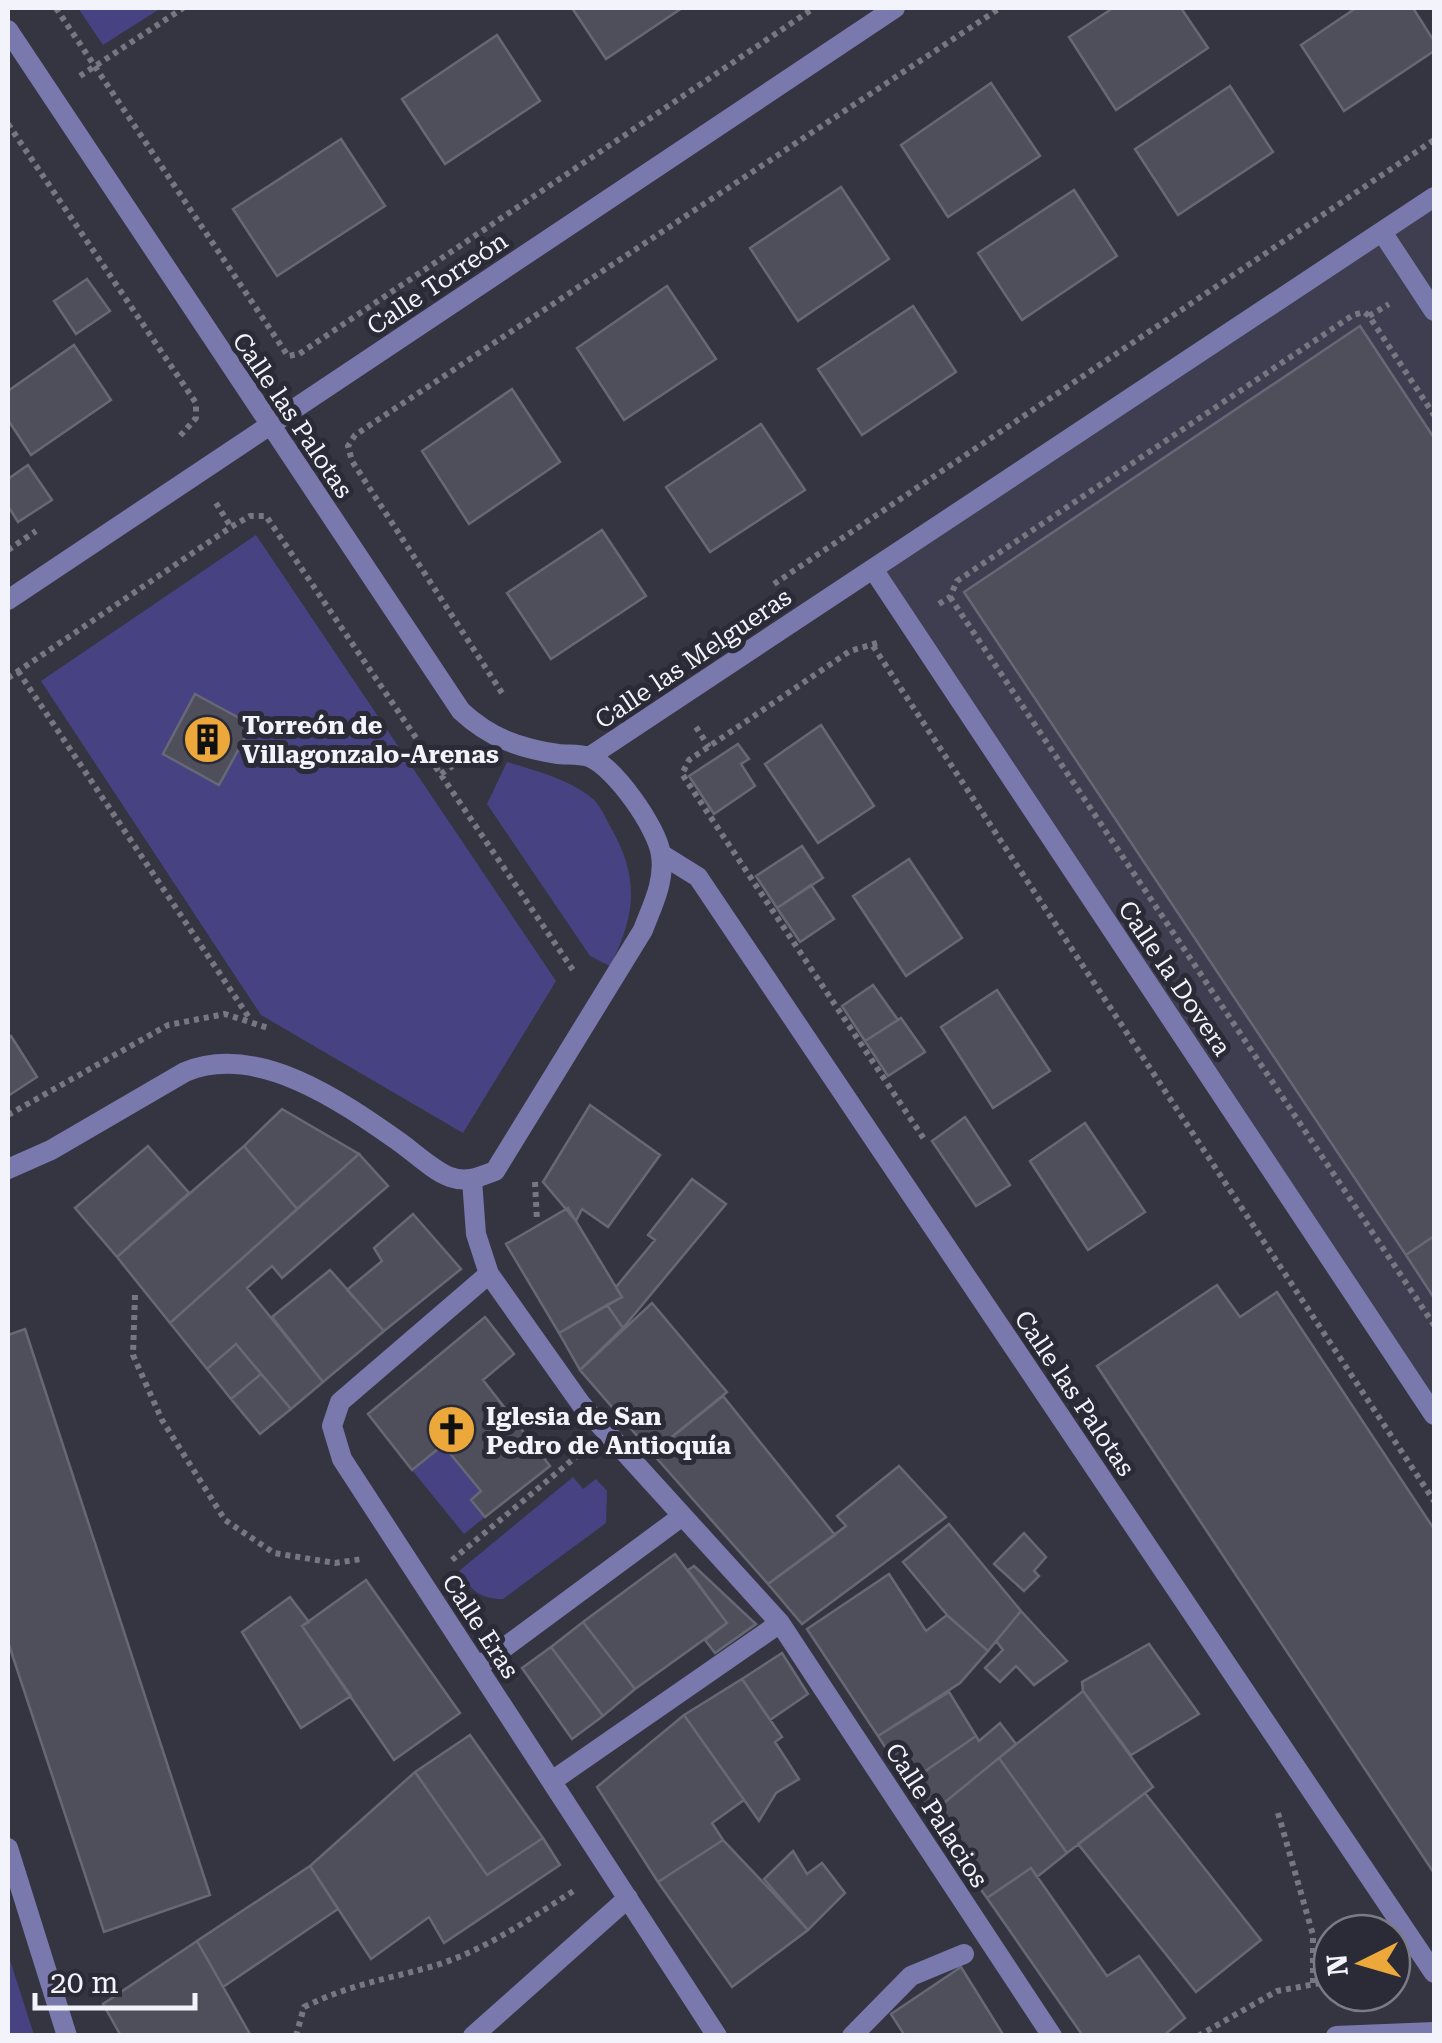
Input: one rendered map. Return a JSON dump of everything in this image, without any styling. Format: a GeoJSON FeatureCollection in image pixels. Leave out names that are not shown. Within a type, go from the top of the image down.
{"type":"FeatureCollection","features":[{"type":"Feature","properties":{"kind":"street","name":"Calle Torreón"},"geometry":{"type":"LineString","coordinates":[[8,600],[895,8]]}},
{"type":"Feature","properties":{"kind":"street","name":"Calle las Palotas"},"geometry":{"type":"LineString","coordinates":[[8,30],[461,711],[492,737],[521,748],[589,757]]}},
{"type":"Feature","properties":{"kind":"street","name":"Calle las Melgueras"},"geometry":{"type":"LineString","coordinates":[[661,854],[622,784],[589,757],[1434,197]]}},
{"type":"Feature","properties":{"kind":"street"},"geometry":{"type":"LineString","coordinates":[[1382,232],[1434,310]]}},
{"type":"Feature","properties":{"kind":"street","name":"Calle la Dovera"},"geometry":{"type":"LineString","coordinates":[[874,568],[1434,1415]]}},
{"type":"Feature","properties":{"kind":"street","name":"Calle las Palotas"},"geometry":{"type":"LineString","coordinates":[[661,854],[698,877],[1434,1973]]}},
{"type":"Feature","properties":{"kind":"street"},"geometry":{"type":"LineString","coordinates":[[8,1169],[51,1150],[185,1072],[206,1063],[238,1063],[298,1082],[375,1125],[448,1176],[472,1180],[495,1171],[643,930],[660,887],[661,854]]}},
{"type":"Feature","properties":{"kind":"street","name":"Calle Palacios"},"geometry":{"type":"LineString","coordinates":[[472,1180],[476,1234],[488,1274],[581,1404],[780,1623],[1052,2036]]}},
{"type":"Feature","properties":{"kind":"street","name":"Calle Eras"},"geometry":{"type":"LineString","coordinates":[[488,1274],[340,1402],[332,1426],[342,1460],[717,2036]]}},
{"type":"Feature","properties":{"kind":"street"},"geometry":{"type":"LineString","coordinates":[[478,1668],[681,1517]]}},
{"type":"Feature","properties":{"kind":"street"},"geometry":{"type":"LineString","coordinates":[[552,1781],[780,1623]]}},
{"type":"Feature","properties":{"kind":"street"},"geometry":{"type":"LineString","coordinates":[[8,1848],[67,2036]]}},
{"type":"Feature","properties":{"kind":"street"},"geometry":{"type":"LineString","coordinates":[[473,2036],[628,1898]]}},
{"type":"Feature","properties":{"kind":"street"},"geometry":{"type":"LineString","coordinates":[[852,2036],[911,1976],[964,1954]]}},
{"type":"Feature","properties":{"kind":"street"},"geometry":{"type":"LineString","coordinates":[[1336,2036],[1434,2032]]}},
{"type":"Feature","properties":{"kind":"path"},"geometry":{"type":"LineString","coordinates":[[56,8],[288,356],[299,354],[814,8]]}},
{"type":"Feature","properties":{"kind":"path"},"geometry":{"type":"LineString","coordinates":[[175,441],[196,418],[196,403],[8,125],[183,8]]}},
{"type":"Feature","properties":{"kind":"path"},"geometry":{"type":"LineString","coordinates":[[508,701],[352,461],[348,446],[355,436],[1000,8]]}},
{"type":"Feature","properties":{"kind":"path"},"geometry":{"type":"LineString","coordinates":[[771,586],[1434,140]]}},
{"type":"Feature","properties":{"kind":"path"},"geometry":{"type":"LineString","coordinates":[[1434,415],[1369,316],[1364,312],[1353,314],[957,581],[950,597],[1434,1325]]}},
{"type":"Feature","properties":{"kind":"path"},"geometry":{"type":"LineString","coordinates":[[8,678],[232,526],[250,516],[266,516],[575,973]]}},
{"type":"Feature","properties":{"kind":"path"},"geometry":{"type":"LineString","coordinates":[[8,550],[41,528]]}},
{"type":"Feature","properties":{"kind":"path"},"geometry":{"type":"LineString","coordinates":[[933,1152],[682,774],[690,760],[850,651],[873,646],[1434,1501]]}},
{"type":"Feature","properties":{"kind":"path"},"geometry":{"type":"LineString","coordinates":[[18,671],[250,1019]]}},
{"type":"Feature","properties":{"kind":"path"},"geometry":{"type":"LineString","coordinates":[[537,1220],[533,1194],[538,1172]]}},
{"type":"Feature","properties":{"kind":"path"},"geometry":{"type":"LineString","coordinates":[[135,1295],[134,1355],[162,1420],[225,1520],[274,1553],[336,1564],[403,1553]]}},
{"type":"Feature","properties":{"kind":"path"},"geometry":{"type":"LineString","coordinates":[[451,1574],[446,1565],[587,1448]]}},
{"type":"Feature","properties":{"kind":"path"},"geometry":{"type":"LineString","coordinates":[[1276,1808],[1312,1928]]}},
{"type":"Feature","properties":{"kind":"path"},"geometry":{"type":"LineString","coordinates":[[296,2036],[304,2007],[348,1986],[430,1967],[476,1950],[610,1868]]}},
{"type":"Feature","properties":{"kind":"path"},"geometry":{"type":"LineString","coordinates":[[1198,2036],[1248,2004],[1278,1991],[1312,1984]]}},
{"type":"Feature","properties":{"kind":"shaded area"},"geometry":{"type":"Polygon","coordinates":[[[78,8],[161,8],[103,45],[78,8]]]}},
{"type":"Feature","properties":{"kind":"shaded area"},"geometry":{"type":"Polygon","coordinates":[[[1434,197],[1434,1415],[873,569],[1434,197]]]}},
{"type":"Feature","properties":{"kind":"shaded area"},"geometry":{"type":"Polygon","coordinates":[[[256,535],[556,981],[463,1133],[261,1015],[41,681],[256,535]]]}},
{"type":"Feature","properties":{"kind":"shaded area"},"geometry":{"type":"Polygon","coordinates":[[[507,762],[552,776],[584,792],[598,804],[620,845],[631,896],[625,930],[610,966],[590,956],[487,804],[507,762]]]}},
{"type":"Feature","properties":{"kind":"shaded area"},"geometry":{"type":"Polygon","coordinates":[[[443,1445],[481,1491],[471,1500],[485,1517],[464,1534],[412,1470],[443,1445]]]}},
{"type":"Feature","properties":{"kind":"shaded area"},"geometry":{"type":"Polygon","coordinates":[[[573,1477],[583,1489],[596,1479],[607,1491],[606,1523],[503,1599],[482,1595],[472,1588],[459,1571],[573,1477]]]}},
{"type":"Feature","properties":{"kind":"shaded area"},"geometry":{"type":"Polygon","coordinates":[[[8,1954],[34,2035],[8,2035],[8,1954]]]}},
{"type":"Feature","properties":{"kind":"building"},"geometry":{"type":"Polygon","coordinates":[[[572,8],[682,8],[606,59],[572,8]]]}},
{"type":"Feature","properties":{"kind":"building"},"geometry":{"type":"Polygon","coordinates":[[[1113,8],[1181,8],[1208,48],[1116,110],[1069,37],[1113,8]]]}},
{"type":"Feature","properties":{"kind":"building"},"geometry":{"type":"Polygon","coordinates":[[[1356,8],[1413,8],[1434,41],[1434,51],[1344,111],[1301,45],[1356,8]]]}},
{"type":"Feature","properties":{"kind":"building"},"geometry":{"type":"Polygon","coordinates":[[[497,35],[540,101],[445,164],[402,99],[497,35]]]}},
{"type":"Feature","properties":{"kind":"building"},"geometry":{"type":"Polygon","coordinates":[[[991,83],[1040,156],[948,217],[901,145],[991,83]]]}},
{"type":"Feature","properties":{"kind":"building"},"geometry":{"type":"Polygon","coordinates":[[[1230,86],[1273,152],[1178,215],[1135,149],[1230,86]]]}},
{"type":"Feature","properties":{"kind":"building"},"geometry":{"type":"Polygon","coordinates":[[[341,139],[385,206],[277,276],[233,209],[341,139]]]}},
{"type":"Feature","properties":{"kind":"building"},"geometry":{"type":"Polygon","coordinates":[[[841,187],[889,259],[798,321],[750,248],[841,187]]]}},
{"type":"Feature","properties":{"kind":"building"},"geometry":{"type":"Polygon","coordinates":[[[1074,190],[1117,256],[1022,320],[978,253],[1074,190]]]}},
{"type":"Feature","properties":{"kind":"building"},"geometry":{"type":"Polygon","coordinates":[[[87,279],[110,311],[76,334],[54,301],[87,279]]]}},
{"type":"Feature","properties":{"kind":"building"},"geometry":{"type":"Polygon","coordinates":[[[667,286],[716,359],[624,420],[577,348],[667,286]]]}},
{"type":"Feature","properties":{"kind":"building"},"geometry":{"type":"Polygon","coordinates":[[[913,306],[956,372],[862,435],[818,369],[913,306]]]}},
{"type":"Feature","properties":{"kind":"building"},"geometry":{"type":"Polygon","coordinates":[[[1360,326],[1434,438],[1434,1236],[1406,1255],[964,592],[1360,326]]]}},
{"type":"Feature","properties":{"kind":"building"},"geometry":{"type":"Polygon","coordinates":[[[74,345],[111,400],[31,455],[8,420],[8,391],[74,345]]]}},
{"type":"Feature","properties":{"kind":"building"},"geometry":{"type":"Polygon","coordinates":[[[512,389],[560,462],[469,524],[422,451],[512,389]]]}},
{"type":"Feature","properties":{"kind":"building"},"geometry":{"type":"Polygon","coordinates":[[[761,424],[805,490],[710,552],[666,487],[761,424]]]}},
{"type":"Feature","properties":{"kind":"building"},"geometry":{"type":"Polygon","coordinates":[[[28,465],[52,500],[18,522],[8,506],[8,479],[28,465]]]}},
{"type":"Feature","properties":{"kind":"building"},"geometry":{"type":"Polygon","coordinates":[[[602,530],[646,596],[551,659],[507,593],[602,530]]]}},
{"type":"Feature","properties":{"kind":"building","name":"Torreón de Villagonzalo-Arenas"},"geometry":{"type":"Polygon","coordinates":[[[195,694],[252,725],[219,785],[163,754],[195,694]]]}},
{"type":"Feature","properties":{"kind":"building"},"geometry":{"type":"Polygon","coordinates":[[[821,725],[874,806],[818,843],[765,764],[821,725]]]}},
{"type":"Feature","properties":{"kind":"building"},"geometry":{"type":"Polygon","coordinates":[[[738,744],[749,759],[741,764],[755,786],[714,814],[689,776],[738,744]]]}},
{"type":"Feature","properties":{"kind":"building"},"geometry":{"type":"Polygon","coordinates":[[[802,846],[823,878],[777,908],[756,876],[802,846]]]}},
{"type":"Feature","properties":{"kind":"building"},"geometry":{"type":"Polygon","coordinates":[[[909,859],[962,938],[906,976],[853,896],[909,859]]]}},
{"type":"Feature","properties":{"kind":"building"},"geometry":{"type":"Polygon","coordinates":[[[811,885],[834,919],[800,942],[777,908],[811,885]]]}},
{"type":"Feature","properties":{"kind":"building"},"geometry":{"type":"Polygon","coordinates":[[[873,985],[898,1020],[865,1041],[842,1006],[873,985]]]}},
{"type":"Feature","properties":{"kind":"building"},"geometry":{"type":"Polygon","coordinates":[[[997,990],[1050,1071],[993,1108],[941,1027],[997,990]]]}},
{"type":"Feature","properties":{"kind":"building"},"geometry":{"type":"Polygon","coordinates":[[[901,1018],[925,1052],[888,1076],[865,1041],[901,1018]]]}},
{"type":"Feature","properties":{"kind":"building"},"geometry":{"type":"Polygon","coordinates":[[[11,1036],[37,1077],[8,1096],[8,1039],[11,1036]]]}},
{"type":"Feature","properties":{"kind":"building"},"geometry":{"type":"Polygon","coordinates":[[[590,1105],[660,1155],[608,1227],[582,1209],[576,1221],[543,1182],[590,1105]]]}},
{"type":"Feature","properties":{"kind":"building"},"geometry":{"type":"Polygon","coordinates":[[[282,1109],[359,1154],[297,1209],[244,1146],[282,1109]]]}},
{"type":"Feature","properties":{"kind":"building"},"geometry":{"type":"Polygon","coordinates":[[[965,1117],[1010,1185],[976,1206],[932,1141],[965,1117]]]}},
{"type":"Feature","properties":{"kind":"building"},"geometry":{"type":"Polygon","coordinates":[[[1085,1123],[1145,1212],[1088,1250],[1030,1161],[1085,1123]]]}},
{"type":"Feature","properties":{"kind":"building"},"geometry":{"type":"Polygon","coordinates":[[[148,1146],[189,1193],[117,1257],[75,1208],[148,1146]]]}},
{"type":"Feature","properties":{"kind":"building"},"geometry":{"type":"Polygon","coordinates":[[[244,1146],[297,1209],[170,1323],[117,1257],[244,1146]]]}},
{"type":"Feature","properties":{"kind":"building"},"geometry":{"type":"Polygon","coordinates":[[[359,1154],[388,1186],[282,1278],[272,1266],[247,1288],[323,1382],[291,1409],[236,1344],[207,1369],[170,1323],[359,1154]]]}},
{"type":"Feature","properties":{"kind":"building"},"geometry":{"type":"Polygon","coordinates":[[[692,1179],[726,1204],[623,1328],[607,1305],[622,1297],[616,1287],[655,1240],[648,1235],[692,1179]]]}},
{"type":"Feature","properties":{"kind":"building"},"geometry":{"type":"Polygon","coordinates":[[[568,1208],[622,1297],[559,1333],[506,1244],[568,1208]]]}},
{"type":"Feature","properties":{"kind":"building"},"geometry":{"type":"Polygon","coordinates":[[[413,1214],[461,1269],[384,1331],[347,1290],[382,1261],[374,1248],[413,1214]]]}},
{"type":"Feature","properties":{"kind":"building"},"geometry":{"type":"Polygon","coordinates":[[[1434,1236],[1434,1298],[1406,1255],[1434,1236]]]}},
{"type":"Feature","properties":{"kind":"building"},"geometry":{"type":"Polygon","coordinates":[[[330,1270],[384,1331],[323,1382],[272,1317],[330,1270]]]}},
{"type":"Feature","properties":{"kind":"building"},"geometry":{"type":"Polygon","coordinates":[[[1217,1285],[1240,1317],[1277,1292],[1434,1529],[1434,1873],[1097,1366],[1217,1285]]]}},
{"type":"Feature","properties":{"kind":"building"},"geometry":{"type":"Polygon","coordinates":[[[652,1303],[727,1392],[652,1453],[580,1370],[652,1303]]]}},
{"type":"Feature","properties":{"kind":"building"},"geometry":{"type":"Polygon","coordinates":[[[607,1305],[623,1328],[580,1370],[559,1333],[607,1305]]]}},
{"type":"Feature","properties":{"kind":"building","name":"Iglesia de San Pedro de Antioquía"},"geometry":{"type":"Polygon","coordinates":[[[485,1317],[514,1354],[483,1380],[550,1466],[485,1517],[471,1500],[481,1491],[443,1445],[412,1470],[368,1414],[485,1317]]]}},
{"type":"Feature","properties":{"kind":"building"},"geometry":{"type":"Polygon","coordinates":[[[25,1329],[210,1895],[104,1932],[8,1642],[8,1335],[25,1329]]]}},
{"type":"Feature","properties":{"kind":"building"},"geometry":{"type":"Polygon","coordinates":[[[236,1344],[261,1374],[231,1399],[207,1369],[236,1344]]]}},
{"type":"Feature","properties":{"kind":"building"},"geometry":{"type":"Polygon","coordinates":[[[261,1374],[291,1409],[260,1434],[231,1399],[261,1374]]]}},
{"type":"Feature","properties":{"kind":"building"},"geometry":{"type":"Polygon","coordinates":[[[723,1396],[835,1535],[768,1584],[652,1453],[723,1396]]]}},
{"type":"Feature","properties":{"kind":"building"},"geometry":{"type":"Polygon","coordinates":[[[899,1466],[946,1517],[802,1624],[768,1584],[846,1526],[837,1516],[899,1466]]]}},
{"type":"Feature","properties":{"kind":"building"},"geometry":{"type":"Polygon","coordinates":[[[949,1524],[1021,1611],[988,1651],[948,1616],[903,1562],[949,1524]]]}},
{"type":"Feature","properties":{"kind":"building"},"geometry":{"type":"Polygon","coordinates":[[[1024,1533],[1046,1557],[1034,1571],[1039,1576],[1024,1591],[994,1564],[1024,1533]]]}},
{"type":"Feature","properties":{"kind":"building"},"geometry":{"type":"Polygon","coordinates":[[[675,1554],[727,1623],[635,1689],[583,1622],[675,1554]]]}},
{"type":"Feature","properties":{"kind":"building"},"geometry":{"type":"Polygon","coordinates":[[[694,1566],[756,1624],[715,1653],[705,1640],[727,1623],[688,1570],[694,1566]]]}},
{"type":"Feature","properties":{"kind":"building"},"geometry":{"type":"Polygon","coordinates":[[[889,1574],[926,1631],[947,1615],[988,1651],[960,1683],[878,1736],[807,1629],[889,1574]]]}},
{"type":"Feature","properties":{"kind":"building"},"geometry":{"type":"Polygon","coordinates":[[[366,1580],[460,1713],[394,1760],[302,1626],[366,1580]]]}},
{"type":"Feature","properties":{"kind":"building"},"geometry":{"type":"Polygon","coordinates":[[[290,1597],[309,1622],[302,1626],[351,1696],[301,1728],[242,1632],[290,1597]]]}},
{"type":"Feature","properties":{"kind":"building"},"geometry":{"type":"Polygon","coordinates":[[[1021,1611],[1067,1661],[1034,1685],[1016,1666],[1000,1682],[985,1668],[1003,1650],[996,1641],[1021,1611]]]}},
{"type":"Feature","properties":{"kind":"building"},"geometry":{"type":"Polygon","coordinates":[[[583,1622],[635,1689],[603,1716],[551,1647],[583,1622]]]}},
{"type":"Feature","properties":{"kind":"building"},"geometry":{"type":"Polygon","coordinates":[[[1149,1644],[1199,1714],[1131,1755],[1083,1691],[1082,1682],[1149,1644]]]}},
{"type":"Feature","properties":{"kind":"building"},"geometry":{"type":"Polygon","coordinates":[[[551,1647],[603,1716],[572,1739],[522,1668],[551,1647]]]}},
{"type":"Feature","properties":{"kind":"building"},"geometry":{"type":"Polygon","coordinates":[[[782,1653],[808,1694],[770,1720],[742,1679],[782,1653]]]}},
{"type":"Feature","properties":{"kind":"building"},"geometry":{"type":"Polygon","coordinates":[[[742,1679],[782,1737],[775,1742],[799,1779],[776,1793],[759,1821],[684,1715],[742,1679]]]}},
{"type":"Feature","properties":{"kind":"building"},"geometry":{"type":"Polygon","coordinates":[[[1083,1691],[1153,1787],[1067,1853],[999,1758],[1083,1691]]]}},
{"type":"Feature","properties":{"kind":"building"},"geometry":{"type":"Polygon","coordinates":[[[949,1692],[976,1736],[908,1783],[878,1736],[949,1692]]]}},
{"type":"Feature","properties":{"kind":"building"},"geometry":{"type":"Polygon","coordinates":[[[684,1715],[744,1800],[712,1823],[723,1840],[658,1882],[597,1787],[684,1715]]]}},
{"type":"Feature","properties":{"kind":"building"},"geometry":{"type":"Polygon","coordinates":[[[1000,1723],[1016,1744],[928,1816],[908,1783],[976,1736],[979,1741],[1000,1723]]]}},
{"type":"Feature","properties":{"kind":"building"},"geometry":{"type":"Polygon","coordinates":[[[470,1735],[543,1838],[487,1875],[415,1772],[470,1735]]]}},
{"type":"Feature","properties":{"kind":"building"},"geometry":{"type":"Polygon","coordinates":[[[999,1758],[1067,1853],[1037,1877],[1031,1868],[987,1898],[928,1816],[999,1758]]]}},
{"type":"Feature","properties":{"kind":"building"},"geometry":{"type":"Polygon","coordinates":[[[415,1772],[487,1875],[543,1838],[560,1865],[444,1943],[429,1917],[371,1959],[310,1866],[415,1772]]]}},
{"type":"Feature","properties":{"kind":"building"},"geometry":{"type":"Polygon","coordinates":[[[1145,1793],[1261,1940],[1196,1992],[1078,1844],[1145,1793]]]}},
{"type":"Feature","properties":{"kind":"building"},"geometry":{"type":"Polygon","coordinates":[[[723,1840],[808,1930],[732,1987],[658,1882],[723,1840]]]}},
{"type":"Feature","properties":{"kind":"building"},"geometry":{"type":"Polygon","coordinates":[[[793,1851],[807,1874],[822,1863],[845,1893],[808,1930],[764,1879],[793,1851]]]}},
{"type":"Feature","properties":{"kind":"building"},"geometry":{"type":"Polygon","coordinates":[[[310,1866],[338,1909],[223,1987],[197,1941],[310,1866]]]}},
{"type":"Feature","properties":{"kind":"building"},"geometry":{"type":"Polygon","coordinates":[[[1031,1868],[1107,1976],[1139,1956],[1185,2018],[1163,2036],[1083,2036],[987,1898],[1031,1868]]]}},
{"type":"Feature","properties":{"kind":"building"},"geometry":{"type":"Polygon","coordinates":[[[197,1941],[251,2036],[121,2036],[103,2004],[197,1941]]]}},
{"type":"Feature","properties":{"kind":"building"},"geometry":{"type":"Polygon","coordinates":[[[961,1967],[1004,2036],[905,2036],[891,2014],[961,1967]]]}},
{"type":"Feature","properties":{"kind":"place","name":"Torreón de Villagonzalo-Arenas"},"geometry":{"type":"Point","coordinates":[207,739]}},
{"type":"Feature","properties":{"kind":"place","name":"Iglesia de San Pedro de Antioquía"},"geometry":{"type":"Point","coordinates":[451,1430]}}]}
